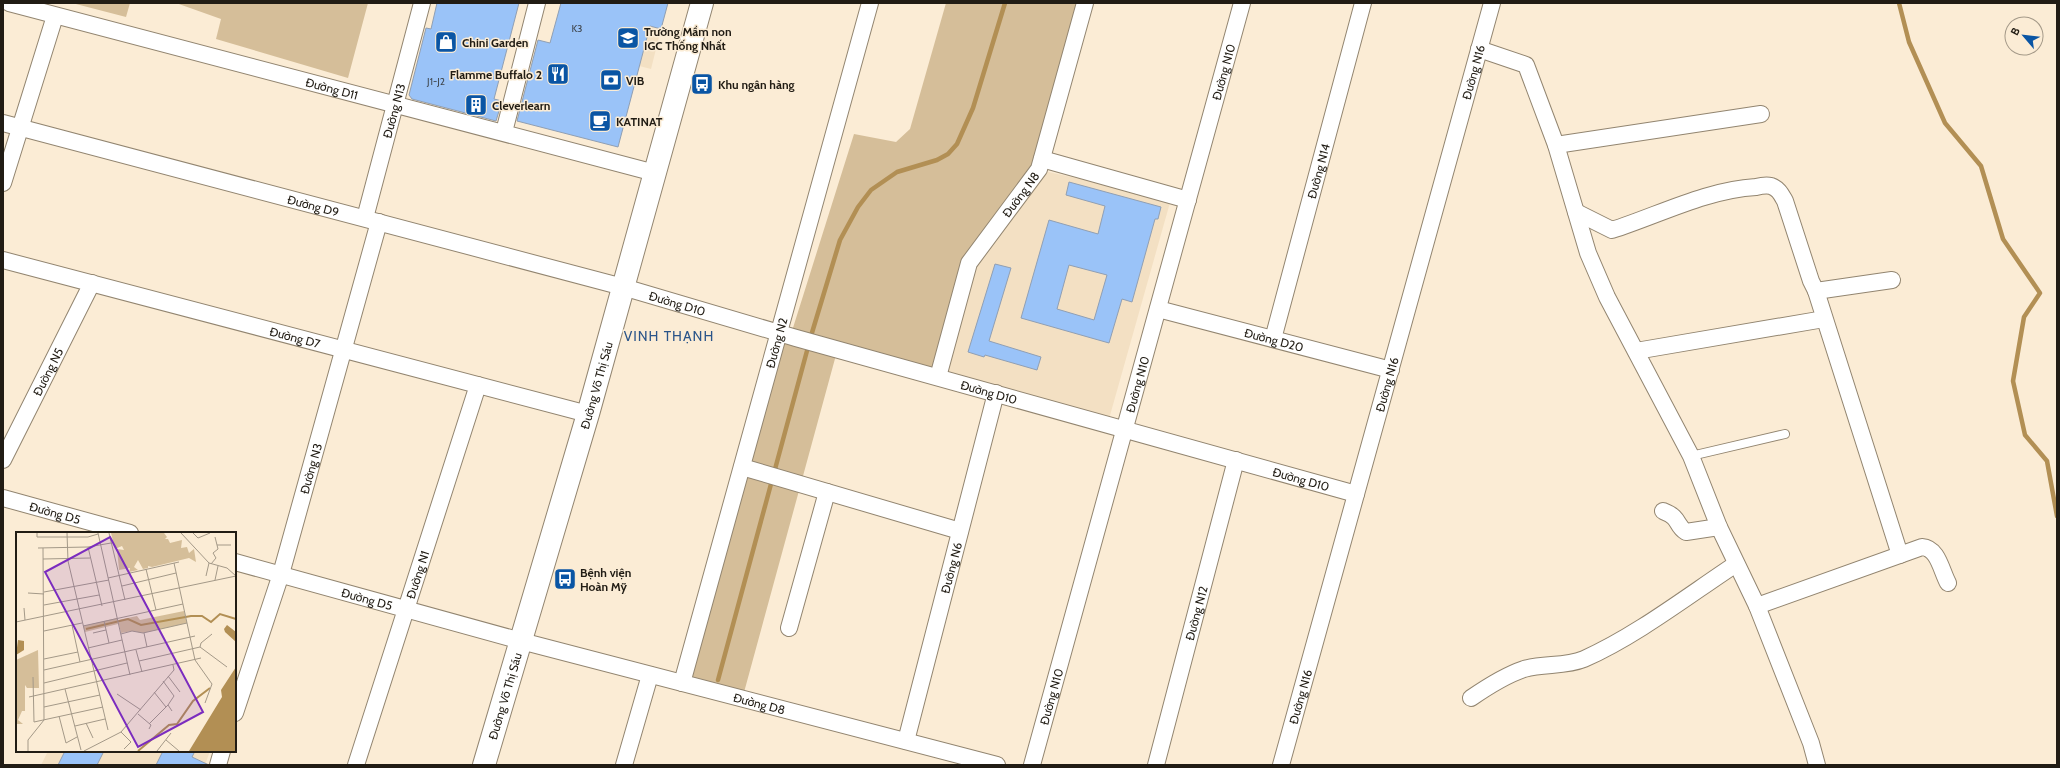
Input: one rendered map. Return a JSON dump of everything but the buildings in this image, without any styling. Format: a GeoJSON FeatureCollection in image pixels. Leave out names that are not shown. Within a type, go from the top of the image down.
{"type":"FeatureCollection","features":[{"type":"Feature","properties":{"kind":"main road","name":"Đường Võ Thị Sáu"},"geometry":{"type":"LineString","coordinates":[[484,765],[588,414],[702,3]]}},
{"type":"Feature","properties":{"kind":"street","name":"Đường D11"},"geometry":{"type":"LineString","coordinates":[[9,3],[395,105],[504,132],[655,173]]}},
{"type":"Feature","properties":{"kind":"street","name":"Đường N13"},"geometry":{"type":"LineString","coordinates":[[372,220],[395,105],[422,3]]}},
{"type":"Feature","properties":{"kind":"street"},"geometry":{"type":"LineString","coordinates":[[504,132],[537,3]]}},
{"type":"Feature","properties":{"kind":"street","name":"Đường N2"},"geometry":{"type":"LineString","coordinates":[[682,683],[870,3]]}},
{"type":"Feature","properties":{"kind":"street","name":"Đường N8"},"geometry":{"type":"LineString","coordinates":[[938,377],[969,263],[1039,169],[1085,3]]}},
{"type":"Feature","properties":{"kind":"street","name":"Đường N10"},"geometry":{"type":"LineString","coordinates":[[1032,765],[1242,3]]}},
{"type":"Feature","properties":{"kind":"street","name":"Đường N14"},"geometry":{"type":"LineString","coordinates":[[1273,339],[1363,3]]}},
{"type":"Feature","properties":{"kind":"street","name":"Đường N16"},"geometry":{"type":"LineString","coordinates":[[1281,765],[1492,3]]}},
{"type":"Feature","properties":{"kind":"street"},"geometry":{"type":"LineString","coordinates":[[3,183],[55,16]]}},
{"type":"Feature","properties":{"kind":"street"},"geometry":{"type":"LineString","coordinates":[[1480,49],[1526,65],[1556,145],[1588,253],[1604,291],[1691,456],[1719,527],[1757,606],[1811,743],[1817,765]]}},
{"type":"Feature","properties":{"kind":"street"},"geometry":{"type":"LineString","coordinates":[[1556,145],[1761,114]]}},
{"type":"Feature","properties":{"kind":"street","name":"Đường D9"},"geometry":{"type":"LineString","coordinates":[[3,123],[623,287]]}},
{"type":"Feature","properties":{"kind":"street"},"geometry":{"type":"LineString","coordinates":[[1042,159],[1188,200]]}},
{"type":"Feature","properties":{"kind":"street"},"geometry":{"type":"LineString","coordinates":[[1576,212],[1612,230],[1649,218],[1704,196],[1748,187],[1770,186],[1780,190],[1811,281],[1816,291],[1900,555]]}},
{"type":"Feature","properties":{"kind":"street","name":"Đường N3"},"geometry":{"type":"LineString","coordinates":[[236,710],[281,574],[345,350],[372,220]]}},
{"type":"Feature","properties":{"kind":"street","name":"Đường D7"},"geometry":{"type":"LineString","coordinates":[[3,260],[588,414]]}},
{"type":"Feature","properties":{"kind":"street"},"geometry":{"type":"LineString","coordinates":[[1816,291],[1892,280]]}},
{"type":"Feature","properties":{"kind":"street","name":"Đường N5"},"geometry":{"type":"LineString","coordinates":[[3,460],[92,283]]}},
{"type":"Feature","properties":{"kind":"street","name":"Đường D10"},"geometry":{"type":"LineString","coordinates":[[623,287],[778,333],[1356,494]]}},
{"type":"Feature","properties":{"kind":"street","name":"Đường D20"},"geometry":{"type":"LineString","coordinates":[[1158,309],[1391,370]]}},
{"type":"Feature","properties":{"kind":"street"},"geometry":{"type":"LineString","coordinates":[[1636,351],[1824,319]]}},
{"type":"Feature","properties":{"kind":"street","name":"Đường N1"},"geometry":{"type":"LineString","coordinates":[[356,765],[478,385]]}},
{"type":"Feature","properties":{"kind":"street","name":"Đường N6"},"geometry":{"type":"LineString","coordinates":[[906,741],[996,394]]}},
{"type":"Feature","properties":{"kind":"street","name":"Đường N12"},"geometry":{"type":"LineString","coordinates":[[1156,765],[1236,460]]}},
{"type":"Feature","properties":{"kind":"street"},"geometry":{"type":"LineString","coordinates":[[742,467],[960,531]]}},
{"type":"Feature","properties":{"kind":"street"},"geometry":{"type":"LineString","coordinates":[[789,628],[827,492]]}},
{"type":"Feature","properties":{"kind":"street","name":"Đường D5"},"geometry":{"type":"LineString","coordinates":[[3,498],[126,532]]}},
{"type":"Feature","properties":{"kind":"street"},"geometry":{"type":"LineString","coordinates":[[1663,511],[1676,518],[1682,530],[1686,532],[1719,527]]}},
{"type":"Feature","properties":{"kind":"street"},"geometry":{"type":"LineString","coordinates":[[1757,606],[1922,547],[1929,547],[1934,552],[1948,583]]}},
{"type":"Feature","properties":{"kind":"street","name":"Đường D5"},"geometry":{"type":"LineString","coordinates":[[236,562],[521,641]]}},
{"type":"Feature","properties":{"kind":"street"},"geometry":{"type":"LineString","coordinates":[[1471,698],[1485,688],[1524,669],[1569,664],[1584,659],[1641,627],[1736,564]]}},
{"type":"Feature","properties":{"kind":"street","name":"Đường D8"},"geometry":{"type":"LineString","coordinates":[[521,641],[997,765]]}},
{"type":"Feature","properties":{"kind":"street"},"geometry":{"type":"LineString","coordinates":[[624,765],[650,675]]}},
{"type":"Feature","properties":{"kind":"street"},"geometry":{"type":"LineString","coordinates":[[218,765],[222,752]]}},
{"type":"Feature","properties":{"kind":"lane"},"geometry":{"type":"LineString","coordinates":[[1691,456],[1785,434]]}},
{"type":"Feature","properties":{"kind":"shaded area"},"geometry":{"type":"Polygon","coordinates":[[[72,3],[130,3],[126,17],[72,3]]]}},
{"type":"Feature","properties":{"kind":"shaded area"},"geometry":{"type":"Polygon","coordinates":[[[176,3],[368,3],[348,78],[216,39],[221,19],[176,3]]]}},
{"type":"Feature","properties":{"kind":"shaded area"},"geometry":{"type":"Polygon","coordinates":[[[946,3],[1080,3],[1035,167],[964,260],[934,370],[792,331],[854,134],[896,142],[910,129],[946,3]]]}},
{"type":"Feature","properties":{"kind":"shaded area","name":"Trường Mầm non IGC Thống Nhất"},"geometry":{"type":"Polygon","coordinates":[[[603,14],[661,29],[651,69],[593,54],[603,14]]]}},
{"type":"Feature","properties":{"kind":"shaded area"},"geometry":{"type":"Polygon","coordinates":[[[1044,171],[1171,199],[1109,419],[944,374],[974,265],[1044,171]]]}},
{"type":"Feature","properties":{"kind":"shaded area"},"geometry":{"type":"Polygon","coordinates":[[[776,337],[836,355],[743,696],[688,682],[776,337]]]}},
{"type":"Feature","properties":{"kind":"shaded area"},"geometry":{"type":"Polygon","coordinates":[[[48,752],[210,752],[205,765],[41,765],[48,752]]]}},
{"type":"Feature","properties":{"kind":"waterway"},"geometry":{"type":"LineString","coordinates":[[718,680],[811,336],[840,240],[858,207],[871,190],[897,172],[937,160],[948,154],[957,144],[973,108],[1005,3]]}},
{"type":"Feature","properties":{"kind":"waterway"},"geometry":{"type":"LineString","coordinates":[[1899,3],[1909,42],[1945,123],[1981,166],[2003,239],[2040,293],[2024,317],[2013,381],[2025,435],[2047,461],[2057,516]]}},
{"type":"Feature","properties":{"kind":"place","name":"Trường Mầm non IGC Thống Nhất"},"geometry":{"type":"Point","coordinates":[628,38]}},
{"type":"Feature","properties":{"kind":"place","name":"Chini Garden"},"geometry":{"type":"Point","coordinates":[446,42]}},
{"type":"Feature","properties":{"kind":"place","name":"Flamme Buffalo 2"},"geometry":{"type":"Point","coordinates":[558,74]}},
{"type":"Feature","properties":{"kind":"place","name":"VIB"},"geometry":{"type":"Point","coordinates":[611,80]}},
{"type":"Feature","properties":{"kind":"place","name":"Khu ngân hàng"},"geometry":{"type":"Point","coordinates":[702,84]}},
{"type":"Feature","properties":{"kind":"place","name":"Cleverlearn"},"geometry":{"type":"Point","coordinates":[476,105]}},
{"type":"Feature","properties":{"kind":"place","name":"KATINAT"},"geometry":{"type":"Point","coordinates":[600,121]}},
{"type":"Feature","properties":{"kind":"place","name":"Bệnh viện Hoàn Mỹ"},"geometry":{"type":"Point","coordinates":[565,579]}},
{"type":"Feature","properties":{"kind":"district","name":"VINH THẠNH"},"geometry":{"type":"Point","coordinates":[669,336]}}]}
